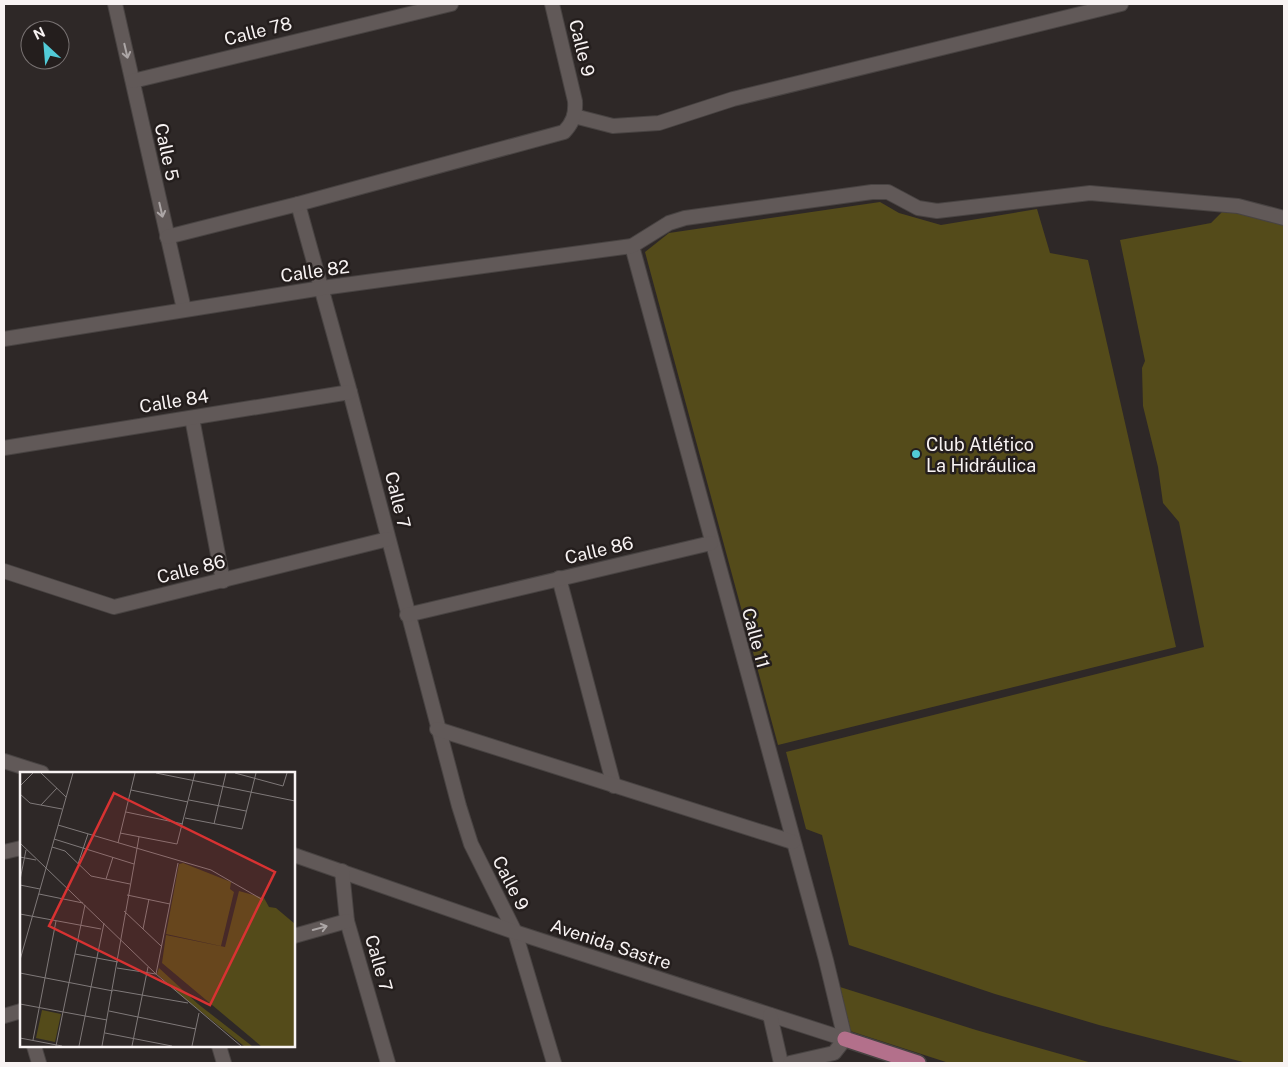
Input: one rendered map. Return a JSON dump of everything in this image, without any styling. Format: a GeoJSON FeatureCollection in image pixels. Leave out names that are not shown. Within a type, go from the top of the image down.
{"type":"FeatureCollection","features":[{"type":"Feature","properties":{"kind":"main road","name":"Avenida Sastre"},"geometry":{"type":"LineString","coordinates":[[845,1039],[918,1063]]}},
{"type":"Feature","properties":{"kind":"street","name":"Calle 5"},"geometry":{"type":"LineString","coordinates":[[115,4],[184,309]]}},
{"type":"Feature","properties":{"kind":"street","name":"Calle 78"},"geometry":{"type":"LineString","coordinates":[[133,81],[451,4]]}},
{"type":"Feature","properties":{"kind":"street","name":"Calle 9"},"geometry":{"type":"LineString","coordinates":[[552,4],[575,101],[574,116]]}},
{"type":"Feature","properties":{"kind":"street"},"geometry":{"type":"LineString","coordinates":[[167,236],[298,204],[564,132],[570,126],[574,116],[613,126],[659,123],[733,98],[1121,4]]}},
{"type":"Feature","properties":{"kind":"street"},"geometry":{"type":"LineString","coordinates":[[632,246],[669,223],[685,218],[872,192],[888,192],[918,208],[937,211],[1090,193],[1238,206],[1284,218]]}},
{"type":"Feature","properties":{"kind":"street","name":"Calle 7"},"geometry":{"type":"LineString","coordinates":[[298,204],[350,392],[437,729],[459,806]]}},
{"type":"Feature","properties":{"kind":"street","name":"Calle 82"},"geometry":{"type":"LineString","coordinates":[[4,339],[322,288],[632,246]]}},
{"type":"Feature","properties":{"kind":"street","name":"Calle 11"},"geometry":{"type":"LineString","coordinates":[[632,246],[792,842],[826,960],[845,1039]]}},
{"type":"Feature","properties":{"kind":"street","name":"Calle 84"},"geometry":{"type":"LineString","coordinates":[[4,448],[350,392]]}},
{"type":"Feature","properties":{"kind":"street"},"geometry":{"type":"LineString","coordinates":[[192,418],[223,581]]}},
{"type":"Feature","properties":{"kind":"street","name":"Calle 86"},"geometry":{"type":"LineString","coordinates":[[4,571],[114,607],[388,540]]}},
{"type":"Feature","properties":{"kind":"street","name":"Calle 86"},"geometry":{"type":"LineString","coordinates":[[407,615],[711,543]]}},
{"type":"Feature","properties":{"kind":"street"},"geometry":{"type":"LineString","coordinates":[[559,578],[614,786]]}},
{"type":"Feature","properties":{"kind":"street"},"geometry":{"type":"LineString","coordinates":[[437,729],[792,842]]}},
{"type":"Feature","properties":{"kind":"street"},"geometry":{"type":"LineString","coordinates":[[4,761],[39,772]]}},
{"type":"Feature","properties":{"kind":"street","name":"Calle 9"},"geometry":{"type":"LineString","coordinates":[[459,806],[471,844],[515,932],[554,1063]]}},
{"type":"Feature","properties":{"kind":"street"},"geometry":{"type":"LineString","coordinates":[[4,852],[20,848]]}},
{"type":"Feature","properties":{"kind":"street","name":"Avenida Sastre"},"geometry":{"type":"LineString","coordinates":[[295,855],[515,932],[845,1039]]}},
{"type":"Feature","properties":{"kind":"street","name":"Calle 7"},"geometry":{"type":"LineString","coordinates":[[342,871],[347,921],[388,1063]]}},
{"type":"Feature","properties":{"kind":"street"},"geometry":{"type":"LineString","coordinates":[[295,936],[347,921]]}},
{"type":"Feature","properties":{"kind":"street"},"geometry":{"type":"LineString","coordinates":[[4,1016],[20,1011]]}},
{"type":"Feature","properties":{"kind":"street"},"geometry":{"type":"LineString","coordinates":[[770,1015],[781,1063]]}},
{"type":"Feature","properties":{"kind":"street"},"geometry":{"type":"LineString","coordinates":[[790,1063],[834,1053],[845,1039]]}},
{"type":"Feature","properties":{"kind":"street"},"geometry":{"type":"LineString","coordinates":[[34,1047],[39,1063]]}},
{"type":"Feature","properties":{"kind":"street"},"geometry":{"type":"LineString","coordinates":[[219,1047],[224,1063]]}},
{"type":"Feature","properties":{"kind":"shaded area","name":"Club Atlético La Hidráulica"},"geometry":{"type":"Polygon","coordinates":[[[880,202],[899,213],[941,225],[1037,209],[1050,253],[1088,260],[1176,647],[778,745],[645,252],[669,233],[880,202]]]}},
{"type":"Feature","properties":{"kind":"shaded area"},"geometry":{"type":"Polygon","coordinates":[[[1224,210],[1250,216],[1284,210],[1284,1063],[1247,1063],[1099,1025],[995,994],[849,945],[822,835],[806,829],[786,752],[1204,647],[1179,522],[1163,503],[1158,467],[1143,406],[1142,368],[1145,361],[1120,240],[1211,223],[1224,210]]]}},
{"type":"Feature","properties":{"kind":"shaded area"},"geometry":{"type":"Polygon","coordinates":[[[840,987],[976,1030],[1092,1063],[949,1063],[850,1031],[840,987]]]}},
{"type":"Feature","properties":{"kind":"place","name":"Club Atlético La Hidráulica"},"geometry":{"type":"Point","coordinates":[916,454]}}]}
